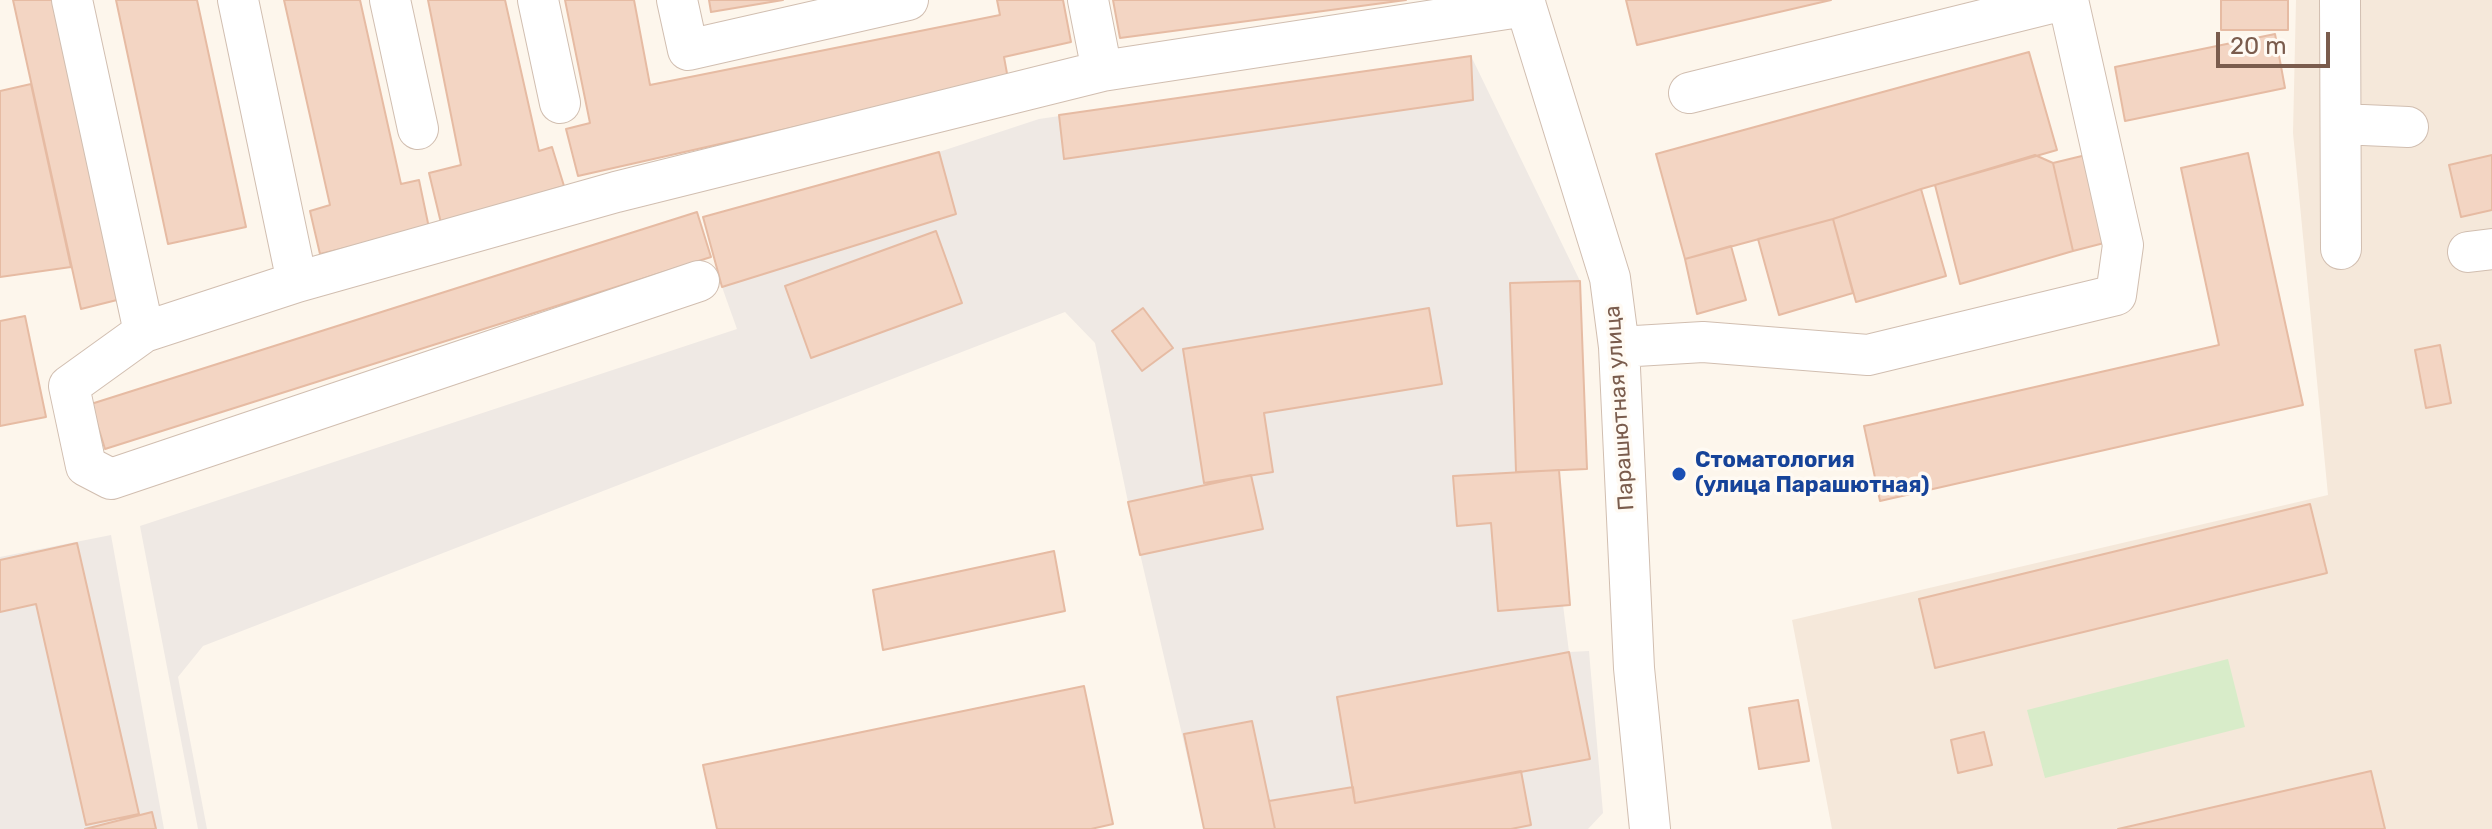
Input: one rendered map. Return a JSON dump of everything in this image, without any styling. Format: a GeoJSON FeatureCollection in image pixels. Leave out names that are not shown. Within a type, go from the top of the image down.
{"type":"FeatureCollection","features":[{"type":"Feature","properties":{"kind":"street"},"geometry":{"type":"LineString","coordinates":[[72,0],[144,332]]}},
{"type":"Feature","properties":{"kind":"street"},"geometry":{"type":"LineString","coordinates":[[238,0],[297,282]]}},
{"type":"Feature","properties":{"kind":"street"},"geometry":{"type":"LineString","coordinates":[[390,0],[418,129]]}},
{"type":"Feature","properties":{"kind":"street"},"geometry":{"type":"LineString","coordinates":[[538,0],[560,103]]}},
{"type":"Feature","properties":{"kind":"street"},"geometry":{"type":"LineString","coordinates":[[677,0],[688,50],[816,10],[908,0]]}},
{"type":"Feature","properties":{"kind":"street"},"geometry":{"type":"LineString","coordinates":[[1088,0],[1102,71]]}},
{"type":"Feature","properties":{"kind":"street"},"geometry":{"type":"LineString","coordinates":[[1619,347],[1703,342],[1868,355],[2116,295],[2123,245],[2066,0],[1689,93]]}},
{"type":"Feature","properties":{"kind":"street"},"geometry":{"type":"LineString","coordinates":[[2340,0],[2341,249]]}},
{"type":"Feature","properties":{"kind":"street"},"geometry":{"type":"LineString","coordinates":[[699,281],[111,479],[86,466],[69,386],[144,332],[297,282],[616,192],[1102,71],[1525,3]]}},
{"type":"Feature","properties":{"kind":"street","name":"Парашютная улица"},"geometry":{"type":"LineString","coordinates":[[1525,3],[1610,278],[1619,347],[1632,646],[1650,829]]}},
{"type":"Feature","properties":{"kind":"street"},"geometry":{"type":"LineString","coordinates":[[2341,124],[2408,127]]}},
{"type":"Feature","properties":{"kind":"shaded area"},"geometry":{"type":"Polygon","coordinates":[[[2296,0],[2492,0],[2492,829],[1832,829],[1792,620],[2328,495],[2293,133],[2296,0]]]}},
{"type":"Feature","properties":{"kind":"shaded area"},"geometry":{"type":"Polygon","coordinates":[[[1471,56],[1580,281],[1587,469],[1559,471],[1570,605],[1563,605],[1569,652],[1589,651],[1603,813],[1588,829],[1204,829],[1128,502],[1095,343],[1065,312],[203,646],[178,677],[207,829],[198,829],[140,526],[737,329],[703,217],[939,152],[1039,119],[1471,56]]]}},
{"type":"Feature","properties":{"kind":"shaded area"},"geometry":{"type":"Polygon","coordinates":[[[111,535],[164,829],[0,829],[0,557],[111,535]]]}},
{"type":"Feature","properties":{"kind":"green space"},"geometry":{"type":"Polygon","coordinates":[[[2228,659],[2245,727],[2045,778],[2027,710],[2228,659]]]}},
{"type":"Feature","properties":{"kind":"building"},"geometry":{"type":"Polygon","coordinates":[[[13,0],[53,0],[117,300],[81,309],[13,0]]]}},
{"type":"Feature","properties":{"kind":"building"},"geometry":{"type":"Polygon","coordinates":[[[116,0],[197,0],[246,227],[168,244],[116,0]]]}},
{"type":"Feature","properties":{"kind":"building"},"geometry":{"type":"Polygon","coordinates":[[[284,0],[360,0],[401,184],[419,180],[429,228],[320,254],[310,211],[330,205],[284,0]]]}},
{"type":"Feature","properties":{"kind":"building"},"geometry":{"type":"Polygon","coordinates":[[[428,0],[505,0],[539,151],[552,147],[564,186],[441,223],[429,173],[461,165],[428,0]]]}},
{"type":"Feature","properties":{"kind":"building"},"geometry":{"type":"Polygon","coordinates":[[[565,0],[634,0],[650,85],[1000,15],[997,0],[1063,0],[1071,42],[1004,57],[1008,79],[578,176],[566,129],[590,123],[565,0]]]}},
{"type":"Feature","properties":{"kind":"building"},"geometry":{"type":"Polygon","coordinates":[[[709,0],[783,0],[711,12],[709,0]]]}},
{"type":"Feature","properties":{"kind":"building"},"geometry":{"type":"Polygon","coordinates":[[[1113,0],[1406,0],[1120,38],[1113,0]]]}},
{"type":"Feature","properties":{"kind":"building"},"geometry":{"type":"Polygon","coordinates":[[[1626,0],[1831,0],[1637,45],[1626,0]]]}},
{"type":"Feature","properties":{"kind":"building"},"geometry":{"type":"Polygon","coordinates":[[[2221,0],[2288,0],[2288,30],[2221,30],[2221,0]]]}},
{"type":"Feature","properties":{"kind":"building"},"geometry":{"type":"Polygon","coordinates":[[[2275,34],[2285,88],[2125,121],[2115,67],[2275,34]]]}},
{"type":"Feature","properties":{"kind":"building"},"geometry":{"type":"Polygon","coordinates":[[[2029,52],[2057,150],[1921,189],[1833,219],[1685,259],[1656,154],[2029,52]]]}},
{"type":"Feature","properties":{"kind":"building"},"geometry":{"type":"Polygon","coordinates":[[[1471,56],[1473,100],[1064,159],[1059,115],[1471,56]]]}},
{"type":"Feature","properties":{"kind":"building"},"geometry":{"type":"Polygon","coordinates":[[[31,84],[71,267],[0,277],[0,91],[31,84]]]}},
{"type":"Feature","properties":{"kind":"building"},"geometry":{"type":"Polygon","coordinates":[[[939,152],[956,214],[722,287],[703,217],[939,152]]]}},
{"type":"Feature","properties":{"kind":"building"},"geometry":{"type":"Polygon","coordinates":[[[2248,153],[2303,405],[1880,501],[1864,426],[2219,345],[2181,168],[2248,153]]]}},
{"type":"Feature","properties":{"kind":"building"},"geometry":{"type":"Polygon","coordinates":[[[2035,155],[2053,163],[2073,251],[1960,284],[1935,185],[2035,155]]]}},
{"type":"Feature","properties":{"kind":"building"},"geometry":{"type":"Polygon","coordinates":[[[2086,155],[2108,242],[2073,251],[2053,163],[2086,155]]]}},
{"type":"Feature","properties":{"kind":"building"},"geometry":{"type":"Polygon","coordinates":[[[2492,155],[2492,210],[2461,217],[2449,165],[2492,155]]]}},
{"type":"Feature","properties":{"kind":"building"},"geometry":{"type":"Polygon","coordinates":[[[1921,189],[1946,276],[1856,302],[1833,219],[1921,189]]]}},
{"type":"Feature","properties":{"kind":"building"},"geometry":{"type":"Polygon","coordinates":[[[697,212],[711,257],[105,449],[91,404],[697,212]]]}},
{"type":"Feature","properties":{"kind":"building"},"geometry":{"type":"Polygon","coordinates":[[[1833,219],[1853,293],[1779,315],[1758,239],[1833,219]]]}},
{"type":"Feature","properties":{"kind":"building"},"geometry":{"type":"Polygon","coordinates":[[[936,231],[962,303],[811,358],[785,286],[936,231]]]}},
{"type":"Feature","properties":{"kind":"building"},"geometry":{"type":"Polygon","coordinates":[[[1731,246],[1746,300],[1697,314],[1685,259],[1731,246]]]}},
{"type":"Feature","properties":{"kind":"building"},"geometry":{"type":"Polygon","coordinates":[[[1580,281],[1587,469],[1516,472],[1510,283],[1580,281]]]}},
{"type":"Feature","properties":{"kind":"building"},"geometry":{"type":"Polygon","coordinates":[[[1143,308],[1173,348],[1142,371],[1112,331],[1143,308]]]}},
{"type":"Feature","properties":{"kind":"building"},"geometry":{"type":"Polygon","coordinates":[[[1429,308],[1442,384],[1264,413],[1273,472],[1204,483],[1183,349],[1429,308]]]}},
{"type":"Feature","properties":{"kind":"building"},"geometry":{"type":"Polygon","coordinates":[[[25,316],[46,417],[0,426],[0,321],[25,316]]]}},
{"type":"Feature","properties":{"kind":"building"},"geometry":{"type":"Polygon","coordinates":[[[2440,345],[2451,403],[2426,408],[2415,350],[2440,345]]]}},
{"type":"Feature","properties":{"kind":"building"},"geometry":{"type":"Polygon","coordinates":[[[1559,470],[1570,605],[1498,611],[1491,523],[1457,526],[1453,476],[1559,470]]]}},
{"type":"Feature","properties":{"kind":"building"},"geometry":{"type":"Polygon","coordinates":[[[1251,475],[1263,529],[1140,555],[1128,502],[1251,475]]]}},
{"type":"Feature","properties":{"kind":"building"},"geometry":{"type":"Polygon","coordinates":[[[2310,504],[2327,573],[1935,668],[1919,599],[2310,504]]]}},
{"type":"Feature","properties":{"kind":"building"},"geometry":{"type":"Polygon","coordinates":[[[77,543],[139,814],[86,825],[36,604],[0,612],[0,560],[77,543]]]}},
{"type":"Feature","properties":{"kind":"building"},"geometry":{"type":"Polygon","coordinates":[[[1054,551],[1065,611],[883,650],[873,590],[1054,551]]]}},
{"type":"Feature","properties":{"kind":"building"},"geometry":{"type":"Polygon","coordinates":[[[1569,652],[1590,759],[1355,803],[1337,697],[1569,652]]]}},
{"type":"Feature","properties":{"kind":"building"},"geometry":{"type":"Polygon","coordinates":[[[1084,686],[1113,824],[1091,829],[717,829],[703,765],[1084,686]]]}},
{"type":"Feature","properties":{"kind":"building"},"geometry":{"type":"Polygon","coordinates":[[[1798,700],[1809,761],[1759,769],[1749,708],[1798,700]]]}},
{"type":"Feature","properties":{"kind":"building"},"geometry":{"type":"Polygon","coordinates":[[[1252,721],[1275,829],[1204,829],[1184,734],[1252,721]]]}},
{"type":"Feature","properties":{"kind":"building"},"geometry":{"type":"Polygon","coordinates":[[[1984,732],[1992,765],[1958,773],[1951,740],[1984,732]]]}},
{"type":"Feature","properties":{"kind":"building"},"geometry":{"type":"Polygon","coordinates":[[[1521,771],[1531,825],[1511,829],[1275,829],[1269,801],[1353,787],[1355,803],[1521,771]]]}},
{"type":"Feature","properties":{"kind":"building"},"geometry":{"type":"Polygon","coordinates":[[[2371,771],[2385,829],[2118,829],[2371,771]]]}},
{"type":"Feature","properties":{"kind":"building"},"geometry":{"type":"Polygon","coordinates":[[[152,812],[156,829],[85,829],[152,812]]]}},
{"type":"Feature","properties":{"kind":"place","name":"Стоматология (улица Парашютная)"},"geometry":{"type":"Point","coordinates":[1679,474]}}]}
